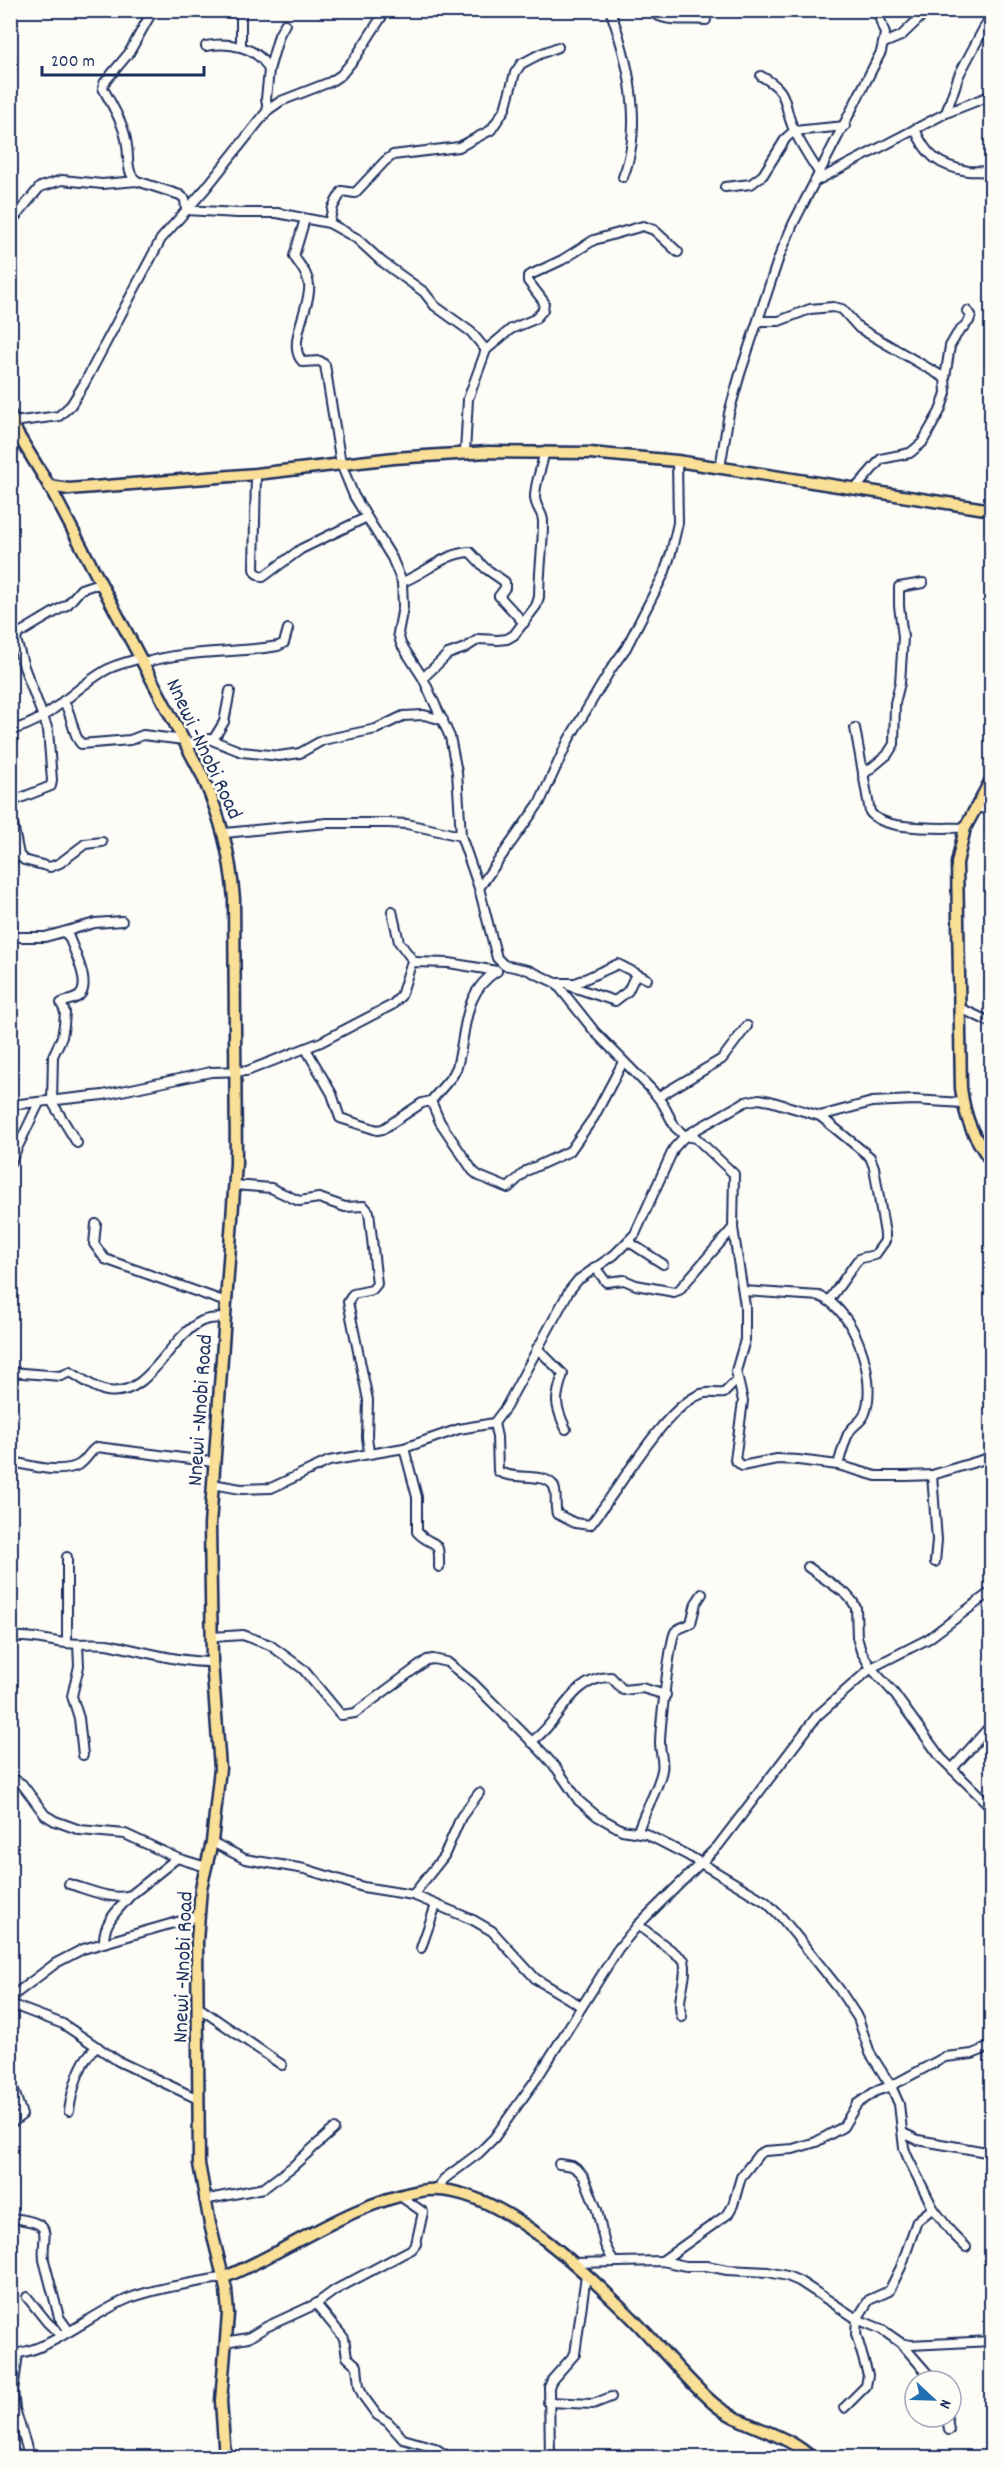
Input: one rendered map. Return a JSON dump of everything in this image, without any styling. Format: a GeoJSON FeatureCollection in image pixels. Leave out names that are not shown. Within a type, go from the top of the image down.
{"type":"FeatureCollection","features":[{"type":"Feature","properties":{"kind":"main road","name":"Nnewi -Nnobi Road"},"geometry":{"type":"LineString","coordinates":[[13,426],[49,486],[202,775],[225,833],[231,867],[234,899],[236,1072],[234,1185],[210,1525],[212,1662],[220,1768],[212,1842],[198,1916],[199,2164],[204,2200],[225,2277],[228,2314],[221,2401],[225,2457]]}},
{"type":"Feature","properties":{"kind":"main road"},"geometry":{"type":"LineString","coordinates":[[49,486],[69,489],[256,474],[465,453],[590,453],[677,461],[992,510]]}},
{"type":"Feature","properties":{"kind":"main road"},"geometry":{"type":"LineString","coordinates":[[57,501],[69,489]]}},
{"type":"Feature","properties":{"kind":"main road"},"geometry":{"type":"LineString","coordinates":[[992,778],[965,828],[957,863],[963,1103],[970,1130],[992,1163]]}},
{"type":"Feature","properties":{"kind":"main road"},"geometry":{"type":"LineString","coordinates":[[225,2277],[360,2209],[400,2196],[438,2189],[464,2193],[493,2205],[574,2263],[626,2311],[713,2403],[735,2418],[788,2441],[812,2457]]}},
{"type":"Feature","properties":{"kind":"street"},"geometry":{"type":"LineString","coordinates":[[137,181],[130,173],[127,144],[104,83],[129,53],[153,10]]}},
{"type":"Feature","properties":{"kind":"street"},"geometry":{"type":"LineString","coordinates":[[241,10],[241,46]]}},
{"type":"Feature","properties":{"kind":"street"},"geometry":{"type":"LineString","coordinates":[[13,426],[59,416],[71,405],[161,239],[234,155],[268,110],[281,101],[330,82],[340,75],[355,58],[386,10]]}},
{"type":"Feature","properties":{"kind":"street"},"geometry":{"type":"LineString","coordinates":[[610,10],[629,79],[632,106],[633,146],[623,177]]}},
{"type":"Feature","properties":{"kind":"street"},"geometry":{"type":"LineString","coordinates":[[649,10],[660,17],[669,19],[706,20]]}},
{"type":"Feature","properties":{"kind":"street"},"geometry":{"type":"LineString","coordinates":[[720,468],[729,413],[779,256],[884,43],[883,25],[877,10]]}},
{"type":"Feature","properties":{"kind":"street"},"geometry":{"type":"LineString","coordinates":[[884,43],[901,36],[928,10]]}},
{"type":"Feature","properties":{"kind":"street"},"geometry":{"type":"LineString","coordinates":[[946,113],[959,75],[992,13]]}},
{"type":"Feature","properties":{"kind":"street"},"geometry":{"type":"LineString","coordinates":[[268,110],[266,99],[269,70],[279,35],[285,24]]}},
{"type":"Feature","properties":{"kind":"street"},"geometry":{"type":"LineString","coordinates":[[206,46],[220,44],[241,46],[262,61],[269,70]]}},
{"type":"Feature","properties":{"kind":"street"},"geometry":{"type":"LineString","coordinates":[[329,224],[342,191],[355,194],[393,155],[459,147],[491,130],[506,109],[515,73],[521,64],[558,47]]}},
{"type":"Feature","properties":{"kind":"street"},"geometry":{"type":"LineString","coordinates":[[760,76],[778,87],[783,93],[794,131],[818,177]]}},
{"type":"Feature","properties":{"kind":"street"},"geometry":{"type":"LineString","coordinates":[[818,177],[946,113],[992,95]]}},
{"type":"Feature","properties":{"kind":"street"},"geometry":{"type":"LineString","coordinates":[[725,187],[751,184],[763,175],[786,138],[794,131],[845,126]]}},
{"type":"Feature","properties":{"kind":"street"},"geometry":{"type":"LineString","coordinates":[[915,129],[923,147],[937,160],[971,172],[981,170],[992,172]]}},
{"type":"Feature","properties":{"kind":"street"},"geometry":{"type":"LineString","coordinates":[[10,219],[16,216],[40,187],[51,182],[69,180],[102,184],[137,181],[180,195],[185,199],[186,210]]}},
{"type":"Feature","properties":{"kind":"street"},"geometry":{"type":"LineString","coordinates":[[186,210],[277,213],[329,224],[356,238],[381,261],[424,292],[435,306],[471,332],[486,350]]}},
{"type":"Feature","properties":{"kind":"street"},"geometry":{"type":"LineString","coordinates":[[305,219],[294,256],[307,275],[310,298],[302,317],[296,348],[303,362],[320,362],[325,365],[341,464],[365,518],[392,558],[402,582],[403,607],[398,633],[401,644],[423,678],[450,736],[457,772],[461,836],[479,888],[497,958],[510,968]]}},
{"type":"Feature","properties":{"kind":"street"},"geometry":{"type":"LineString","coordinates":[[465,453],[468,399],[486,350],[511,329],[535,319],[543,310],[544,302],[528,281],[528,276],[594,240],[643,226],[654,230],[678,252]]}},
{"type":"Feature","properties":{"kind":"street"},"geometry":{"type":"LineString","coordinates":[[759,321],[779,321],[810,309],[833,307],[842,309],[859,328],[945,378]]}},
{"type":"Feature","properties":{"kind":"street"},"geometry":{"type":"LineString","coordinates":[[855,489],[881,459],[910,453],[918,448],[940,411],[946,393],[945,378],[950,346],[971,317],[967,311]]}},
{"type":"Feature","properties":{"kind":"street"},"geometry":{"type":"LineString","coordinates":[[423,678],[448,654],[465,648],[479,639],[507,639],[524,623],[539,597],[544,520],[536,507],[535,496],[536,479],[542,470],[544,453]]}},
{"type":"Feature","properties":{"kind":"street"},"geometry":{"type":"LineString","coordinates":[[479,888],[540,802],[569,739],[626,648],[664,574],[678,523],[677,461]]}},
{"type":"Feature","properties":{"kind":"street"},"geometry":{"type":"LineString","coordinates":[[256,474],[254,569],[259,575],[267,575],[301,549],[365,518]]}},
{"type":"Feature","properties":{"kind":"street"},"geometry":{"type":"LineString","coordinates":[[402,582],[414,578],[440,561],[456,554],[470,552],[485,568],[505,582],[505,588],[499,594],[500,598],[524,623]]}},
{"type":"Feature","properties":{"kind":"street"},"geometry":{"type":"LineString","coordinates":[[863,775],[894,747],[895,703],[900,683],[902,646],[899,587],[923,583]]}},
{"type":"Feature","properties":{"kind":"street"},"geometry":{"type":"LineString","coordinates":[[102,585],[81,589],[68,604],[18,634],[16,640],[24,667],[48,730],[52,783],[17,798],[11,804],[19,855],[24,860],[50,867],[60,863],[85,844],[102,842]]}},
{"type":"Feature","properties":{"kind":"street"},"geometry":{"type":"LineString","coordinates":[[10,730],[25,727],[44,717],[110,668],[207,651],[278,646],[284,643],[288,629]]}},
{"type":"Feature","properties":{"kind":"street"},"geometry":{"type":"LineString","coordinates":[[213,740],[224,722],[230,691]]}},
{"type":"Feature","properties":{"kind":"street"},"geometry":{"type":"LineString","coordinates":[[63,701],[68,708],[75,735],[81,744],[130,740],[143,735],[184,740],[193,744],[209,739],[242,752],[279,756],[300,753],[323,740],[376,729],[403,716],[424,715],[443,720]]}},
{"type":"Feature","properties":{"kind":"street"},"geometry":{"type":"LineString","coordinates":[[855,728],[870,812],[881,821],[906,826],[965,828]]}},
{"type":"Feature","properties":{"kind":"street"},"geometry":{"type":"LineString","coordinates":[[976,807],[992,811]]}},
{"type":"Feature","properties":{"kind":"street"},"geometry":{"type":"LineString","coordinates":[[225,833],[327,823],[388,823],[407,824],[461,836]]}},
{"type":"Feature","properties":{"kind":"street"},"geometry":{"type":"LineString","coordinates":[[10,862],[19,855]]}},
{"type":"Feature","properties":{"kind":"street"},"geometry":{"type":"LineString","coordinates":[[392,911],[399,942],[414,962]]}},
{"type":"Feature","properties":{"kind":"street"},"geometry":{"type":"LineString","coordinates":[[10,937],[45,937],[95,923],[122,921]]}},
{"type":"Feature","properties":{"kind":"street"},"geometry":{"type":"LineString","coordinates":[[64,932],[69,937],[85,982],[82,992],[77,997],[61,1003],[65,1012],[64,1025],[62,1037],[53,1056],[52,1102],[77,1143]]}},
{"type":"Feature","properties":{"kind":"street"},"geometry":{"type":"LineString","coordinates":[[10,1105],[103,1095],[211,1072],[247,1071],[306,1049],[398,1001],[411,964],[414,962],[449,963],[497,971],[510,968],[528,970],[556,983],[566,984],[615,1001],[628,991],[636,974]]}},
{"type":"Feature","properties":{"kind":"street"},"geometry":{"type":"LineString","coordinates":[[566,984],[590,978],[618,964],[647,979]]}},
{"type":"Feature","properties":{"kind":"street"},"geometry":{"type":"LineString","coordinates":[[306,1049],[332,1094],[340,1118],[377,1130],[383,1129],[422,1103],[431,1101],[453,1075],[457,1067],[468,1008],[475,999],[476,990],[497,971]]}},
{"type":"Feature","properties":{"kind":"street"},"geometry":{"type":"LineString","coordinates":[[556,983],[622,1062],[658,1096],[675,1127],[686,1136],[696,1138],[734,1174],[733,1228],[743,1291],[745,1340],[737,1364],[743,1401],[736,1445],[737,1464],[742,1467],[777,1459],[838,1465],[876,1476],[932,1475],[992,1457]]}},
{"type":"Feature","properties":{"kind":"street"},"geometry":{"type":"LineString","coordinates":[[960,1008],[992,1023]]}},
{"type":"Feature","properties":{"kind":"street"},"geometry":{"type":"LineString","coordinates":[[658,1096],[722,1059],[747,1026]]}},
{"type":"Feature","properties":{"kind":"street"},"geometry":{"type":"LineString","coordinates":[[431,1101],[440,1122],[473,1171],[479,1176],[508,1188],[526,1171],[570,1151],[594,1117],[622,1062]]}},
{"type":"Feature","properties":{"kind":"street"},"geometry":{"type":"LineString","coordinates":[[212,1484],[242,1489],[271,1488],[315,1466],[369,1453],[404,1448],[459,1429],[494,1423],[506,1407],[569,1291],[578,1280],[628,1242],[643,1219],[674,1148],[686,1136],[745,1102],[759,1099],[820,1116],[870,1157],[874,1167],[885,1241],[874,1255],[861,1257],[857,1261],[830,1299]]}},
{"type":"Feature","properties":{"kind":"street"},"geometry":{"type":"LineString","coordinates":[[820,1116],[872,1102],[914,1100],[963,1103]]}},
{"type":"Feature","properties":{"kind":"street"},"geometry":{"type":"LineString","coordinates":[[10,1163],[39,1103]]}},
{"type":"Feature","properties":{"kind":"street"},"geometry":{"type":"LineString","coordinates":[[234,1185],[271,1188],[299,1201],[319,1198],[338,1205],[367,1208],[372,1228],[378,1281],[372,1290],[353,1294],[348,1302],[368,1400],[369,1453]]}},
{"type":"Feature","properties":{"kind":"street"},"geometry":{"type":"LineString","coordinates":[[96,1224],[94,1244],[105,1259],[226,1302]]}},
{"type":"Feature","properties":{"kind":"street"},"geometry":{"type":"LineString","coordinates":[[595,1268],[606,1282],[624,1280],[636,1285],[674,1292],[679,1290],[713,1254],[733,1228]]}},
{"type":"Feature","properties":{"kind":"street"},"geometry":{"type":"LineString","coordinates":[[628,1242],[663,1264]]}},
{"type":"Feature","properties":{"kind":"street"},"geometry":{"type":"LineString","coordinates":[[743,1291],[804,1294],[830,1299],[860,1344],[868,1386],[866,1411],[862,1421],[849,1433],[838,1465]]}},
{"type":"Feature","properties":{"kind":"street"},"geometry":{"type":"LineString","coordinates":[[10,1372],[61,1376],[70,1372],[106,1391],[127,1389],[142,1381],[186,1333],[199,1323],[209,1318],[225,1318]]}},
{"type":"Feature","properties":{"kind":"street"},"geometry":{"type":"LineString","coordinates":[[537,1348],[563,1374],[556,1394],[556,1404],[566,1429]]}},
{"type":"Feature","properties":{"kind":"street"},"geometry":{"type":"LineString","coordinates":[[494,1423],[497,1437],[498,1471],[512,1477],[526,1476],[552,1483],[555,1487],[557,1514],[575,1523],[590,1525],[655,1437],[682,1406],[703,1393],[724,1393],[738,1379]]}},
{"type":"Feature","properties":{"kind":"street"},"geometry":{"type":"LineString","coordinates":[[10,1461],[37,1467],[69,1467],[80,1464],[97,1447],[214,1462]]}},
{"type":"Feature","properties":{"kind":"street"},"geometry":{"type":"LineString","coordinates":[[404,1448],[417,1497],[417,1532],[440,1548],[440,1567]]}},
{"type":"Feature","properties":{"kind":"street"},"geometry":{"type":"LineString","coordinates":[[932,1475],[937,1540],[935,1562]]}},
{"type":"Feature","properties":{"kind":"street"},"geometry":{"type":"LineString","coordinates":[[67,1557],[67,1643]]}},
{"type":"Feature","properties":{"kind":"street"},"geometry":{"type":"LineString","coordinates":[[808,1567],[846,1594],[853,1602],[856,1608],[857,1637],[861,1651],[871,1668],[893,1692],[933,1748],[992,1808]]}},
{"type":"Feature","properties":{"kind":"street"},"geometry":{"type":"LineString","coordinates":[[438,2189],[444,2179],[479,2153],[494,2138],[537,2078],[618,1948],[638,1925],[718,1846],[816,1716],[871,1668],[928,1639],[992,1591]]}},
{"type":"Feature","properties":{"kind":"street"},"geometry":{"type":"LineString","coordinates":[[638,1831],[663,1768],[660,1743],[667,1669],[673,1637],[676,1631],[691,1623],[696,1603],[702,1594]]}},
{"type":"Feature","properties":{"kind":"street"},"geometry":{"type":"LineString","coordinates":[[212,1637],[243,1635],[270,1645],[303,1669],[341,1715],[355,1713],[427,1660],[442,1660],[474,1683],[557,1769],[579,1801],[611,1825],[622,1830],[638,1831],[766,1902],[782,1918],[839,1989],[858,2018],[870,2053],[891,2086],[899,2104],[904,2148],[908,2158],[933,2208],[966,2247]]}},
{"type":"Feature","properties":{"kind":"street"},"geometry":{"type":"LineString","coordinates":[[10,1637],[110,1645],[195,1662],[212,1662]]}},
{"type":"Feature","properties":{"kind":"street"},"geometry":{"type":"LineString","coordinates":[[78,1644],[79,1666],[72,1696],[79,1718],[83,1755]]}},
{"type":"Feature","properties":{"kind":"street"},"geometry":{"type":"LineString","coordinates":[[531,1742],[539,1737],[569,1698],[598,1680],[611,1677],[623,1690],[642,1688],[666,1695]]}},
{"type":"Feature","properties":{"kind":"street"},"geometry":{"type":"LineString","coordinates":[[952,1769],[992,1724]]}},
{"type":"Feature","properties":{"kind":"street"},"geometry":{"type":"LineString","coordinates":[[10,1777],[21,1784],[45,1815],[55,1821],[80,1830],[125,1834],[177,1858],[206,1867]]}},
{"type":"Feature","properties":{"kind":"street"},"geometry":{"type":"LineString","coordinates":[[413,1895],[444,1856],[461,1817],[479,1793]]}},
{"type":"Feature","properties":{"kind":"street"},"geometry":{"type":"LineString","coordinates":[[212,1842],[245,1859],[305,1869],[363,1887],[413,1895],[472,1920],[492,1931],[536,1979],[581,2006]]}},
{"type":"Feature","properties":{"kind":"street"},"geometry":{"type":"LineString","coordinates":[[104,1942],[104,1934],[113,1915],[131,1895],[177,1858]]}},
{"type":"Feature","properties":{"kind":"street"},"geometry":{"type":"LineString","coordinates":[[69,1884],[113,1897],[131,1895]]}},
{"type":"Feature","properties":{"kind":"street"},"geometry":{"type":"LineString","coordinates":[[421,1948],[436,1905]]}},
{"type":"Feature","properties":{"kind":"street"},"geometry":{"type":"LineString","coordinates":[[10,1998],[56,1963],[83,1949],[198,1916]]}},
{"type":"Feature","properties":{"kind":"street"},"geometry":{"type":"LineString","coordinates":[[638,1925],[684,1960],[686,1966],[679,2001],[682,2018]]}},
{"type":"Feature","properties":{"kind":"street"},"geometry":{"type":"LineString","coordinates":[[10,2004],[63,2024],[118,2061],[198,2099]]}},
{"type":"Feature","properties":{"kind":"street"},"geometry":{"type":"LineString","coordinates":[[198,2007],[282,2065]]}},
{"type":"Feature","properties":{"kind":"street"},"geometry":{"type":"LineString","coordinates":[[662,2261],[728,2214],[741,2177],[759,2154],[765,2151],[793,2150],[832,2135],[843,2127],[862,2099],[945,2057],[972,2054],[992,2046]]}},
{"type":"Feature","properties":{"kind":"street"},"geometry":{"type":"LineString","coordinates":[[69,2111],[71,2097],[81,2070],[89,2055],[98,2047]]}},
{"type":"Feature","properties":{"kind":"street"},"geometry":{"type":"LineString","coordinates":[[10,2078],[22,2115],[10,2124]]}},
{"type":"Feature","properties":{"kind":"street"},"geometry":{"type":"LineString","coordinates":[[204,2200],[264,2188],[306,2155],[334,2129]]}},
{"type":"Feature","properties":{"kind":"street"},"geometry":{"type":"LineString","coordinates":[[903,2133],[918,2140],[992,2153]]}},
{"type":"Feature","properties":{"kind":"street"},"geometry":{"type":"LineString","coordinates":[[559,2164],[572,2166],[584,2177],[597,2210],[603,2239],[613,2261]]}},
{"type":"Feature","properties":{"kind":"street"},"geometry":{"type":"LineString","coordinates":[[225,2342],[248,2338],[316,2304],[335,2290],[412,2248],[416,2244],[423,2212],[400,2196]]}},
{"type":"Feature","properties":{"kind":"street"},"geometry":{"type":"LineString","coordinates":[[844,2408],[866,2386],[868,2375],[856,2334],[857,2319],[869,2300],[889,2291],[901,2267],[917,2221],[933,2208]]}},
{"type":"Feature","properties":{"kind":"street"},"geometry":{"type":"LineString","coordinates":[[19,2219],[33,2221],[44,2230],[46,2235],[44,2260],[59,2317],[69,2331]]}},
{"type":"Feature","properties":{"kind":"street"},"geometry":{"type":"LineString","coordinates":[[574,2263],[662,2261],[686,2266],[768,2272],[787,2276],[800,2281],[857,2319],[881,2330],[901,2343],[924,2369]]}},
{"type":"Feature","properties":{"kind":"street"},"geometry":{"type":"LineString","coordinates":[[550,2457],[549,2387],[552,2380],[575,2354],[586,2275]]}},
{"type":"Feature","properties":{"kind":"street"},"geometry":{"type":"LineString","coordinates":[[30,2457],[15,2409],[14,2354],[29,2351],[129,2298],[225,2277]]}},
{"type":"Feature","properties":{"kind":"street"},"geometry":{"type":"LineString","coordinates":[[27,2298],[61,2335]]}},
{"type":"Feature","properties":{"kind":"street"},"geometry":{"type":"LineString","coordinates":[[316,2304],[344,2338],[347,2357],[357,2366],[359,2386],[363,2396],[377,2415],[388,2422],[403,2439],[435,2448],[444,2454]]}},
{"type":"Feature","properties":{"kind":"street"},"geometry":{"type":"LineString","coordinates":[[901,2343],[910,2345],[992,2341]]}},
{"type":"Feature","properties":{"kind":"street"},"geometry":{"type":"LineString","coordinates":[[548,2402],[593,2404],[611,2397]]}}]}
